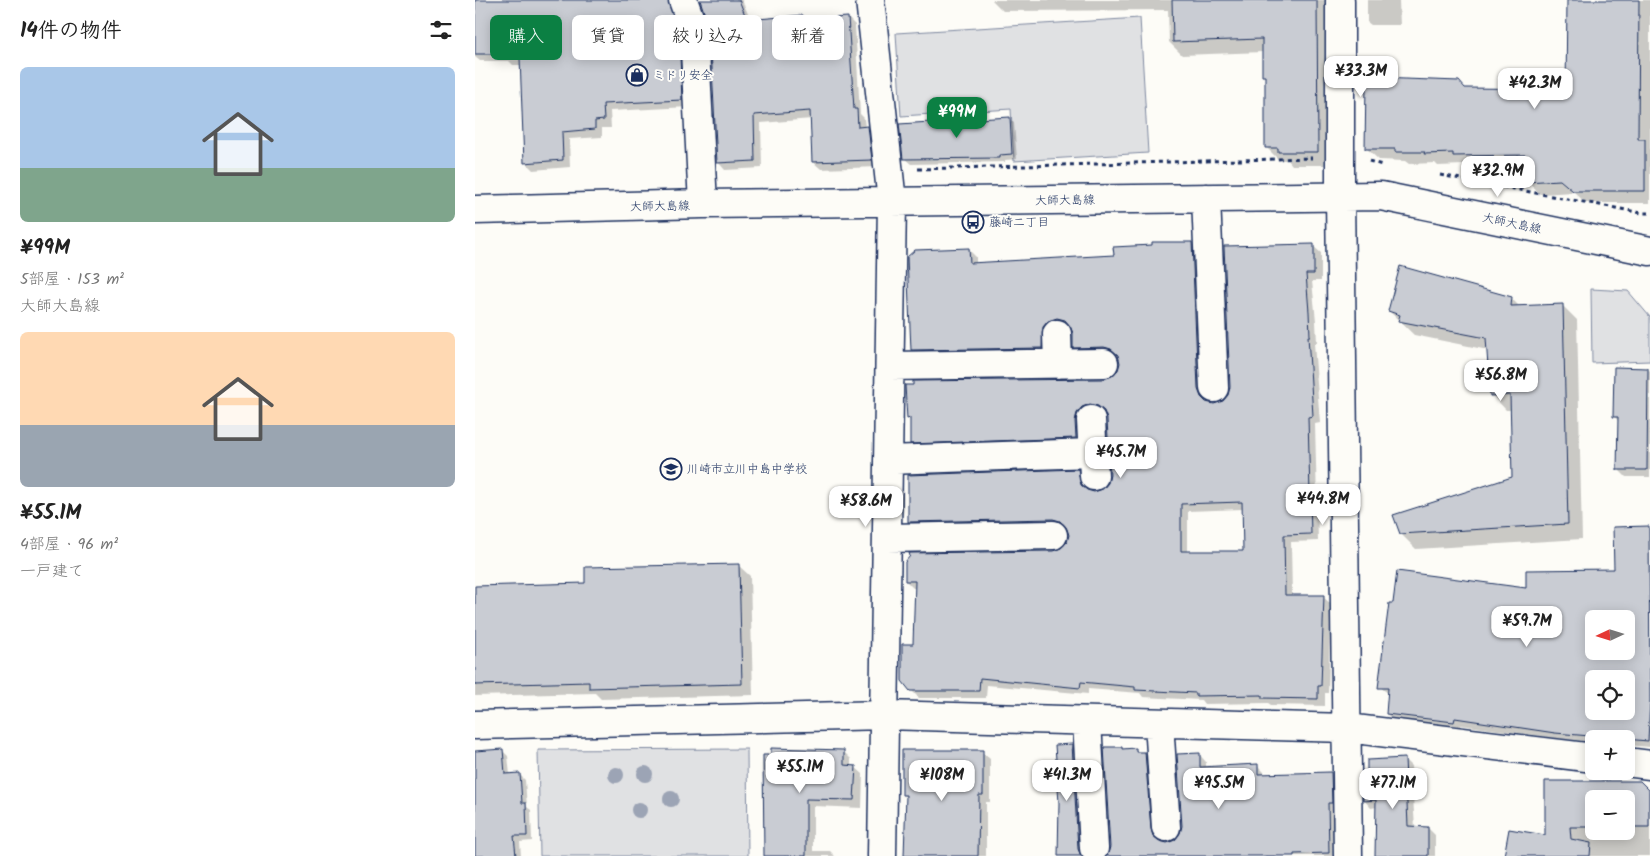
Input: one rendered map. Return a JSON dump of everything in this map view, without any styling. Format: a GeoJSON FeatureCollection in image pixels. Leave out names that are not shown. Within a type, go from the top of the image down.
{"type":"FeatureCollection","features":[{"type":"Feature","properties":{"kind":"street"},"geometry":{"type":"LineString","coordinates":[[683,0],[694,31],[703,204]]}},
{"type":"Feature","properties":{"kind":"street"},"geometry":{"type":"LineString","coordinates":[[870,0],[892,202],[883,856]]}},
{"type":"Feature","properties":{"kind":"street"},"geometry":{"type":"LineString","coordinates":[[1340,0],[1340,196],[1348,856]]}},
{"type":"Feature","properties":{"kind":"street","name":"大師大島線"},"geometry":{"type":"LineString","coordinates":[[475,210],[703,204],[1381,196],[1650,251]]}},
{"type":"Feature","properties":{"kind":"street"},"geometry":{"type":"LineString","coordinates":[[1206,198],[1214,388]]}},
{"type":"Feature","properties":{"kind":"street"},"geometry":{"type":"LineString","coordinates":[[1057,334],[1057,364]]}},
{"type":"Feature","properties":{"kind":"street"},"geometry":{"type":"LineString","coordinates":[[890,366],[1104,363]]}},
{"type":"Feature","properties":{"kind":"street"},"geometry":{"type":"LineString","coordinates":[[888,460],[1094,465],[1091,420]]}},
{"type":"Feature","properties":{"kind":"street"},"geometry":{"type":"LineString","coordinates":[[887,538],[1053,535]]}},
{"type":"Feature","properties":{"kind":"street"},"geometry":{"type":"LineString","coordinates":[[475,725],[885,715],[1347,728],[1585,757]]}},
{"type":"Feature","properties":{"kind":"street"},"geometry":{"type":"LineString","coordinates":[[1087,721],[1095,848]]}},
{"type":"Feature","properties":{"kind":"street"},"geometry":{"type":"LineString","coordinates":[[1159,723],[1166,827]]}},
{"type":"Feature","properties":{"kind":"street"},"geometry":{"type":"LineString","coordinates":[[1635,763],[1650,764]]}},
{"type":"Feature","properties":{"kind":"path"},"geometry":{"type":"LineString","coordinates":[[1364,160],[1388,166]]}},
{"type":"Feature","properties":{"kind":"path"},"geometry":{"type":"LineString","coordinates":[[1437,175],[1650,213]]}},
{"type":"Feature","properties":{"kind":"shaded area"},"geometry":{"type":"Polygon","coordinates":[[[1140,18],[1148,153],[1014,161],[1011,109],[901,116],[896,33],[1140,18]]]}},
{"type":"Feature","properties":{"kind":"shaded area"},"geometry":{"type":"Polygon","coordinates":[[[1591,289],[1628,291],[1650,317],[1650,361],[1592,363],[1591,289]]]}},
{"type":"Feature","properties":{"kind":"shaded area"},"geometry":{"type":"Polygon","coordinates":[[[747,749],[748,856],[540,856],[538,750],[747,749]]]}},
{"type":"Feature","properties":{"kind":"building"},"geometry":{"type":"Polygon","coordinates":[[[475,0],[668,0],[673,15],[654,15],[654,60],[680,60],[682,100],[603,104],[604,120],[595,121],[595,129],[562,132],[563,160],[524,163],[520,60],[562,60],[562,15],[490,15],[490,54],[475,54],[475,0]]]}},
{"type":"Feature","properties":{"kind":"building"},"geometry":{"type":"Polygon","coordinates":[[[700,0],[739,0],[745,15],[705,15],[700,0]]]}},
{"type":"Feature","properties":{"kind":"building"},"geometry":{"type":"Polygon","coordinates":[[[1172,0],[1317,0],[1318,152],[1278,152],[1278,148],[1265,148],[1265,76],[1262,76],[1262,39],[1173,42],[1172,0]]]}},
{"type":"Feature","properties":{"kind":"building"},"geometry":{"type":"Polygon","coordinates":[[[1567,0],[1639,0],[1638,139],[1645,139],[1645,191],[1573,191],[1560,180],[1526,182],[1525,155],[1453,156],[1453,153],[1424,154],[1425,152],[1395,152],[1395,149],[1365,149],[1366,83],[1378,83],[1378,78],[1459,81],[1465,88],[1566,89],[1567,0]]]}},
{"type":"Feature","properties":{"kind":"building"},"geometry":{"type":"Polygon","coordinates":[[[844,17],[848,17],[854,109],[857,109],[858,127],[868,126],[872,160],[812,162],[810,111],[754,115],[755,161],[717,163],[712,60],[762,60],[762,19],[772,18],[772,60],[844,60],[844,17]]]}},
{"type":"Feature","properties":{"kind":"building"},"geometry":{"type":"Polygon","coordinates":[[[1010,117],[1012,154],[1000,155],[1000,158],[903,159],[899,124],[1010,117]]]}},
{"type":"Feature","properties":{"kind":"building"},"geometry":{"type":"Polygon","coordinates":[[[1152,242],[1192,242],[1198,389],[1201,397],[1206,402],[1214,404],[1223,401],[1228,395],[1230,387],[1224,246],[1314,244],[1314,274],[1306,274],[1313,416],[1308,417],[1311,534],[1284,535],[1285,595],[1324,595],[1321,686],[1318,686],[1318,699],[1262,698],[1262,695],[1196,696],[1196,693],[1135,690],[1135,687],[1081,682],[1080,688],[980,678],[979,691],[910,691],[902,681],[902,644],[913,644],[915,581],[905,581],[905,562],[910,556],[909,553],[1053,551],[1061,548],[1067,542],[1069,535],[1066,527],[1060,521],[1053,519],[908,522],[908,475],[1078,469],[1081,485],[1087,490],[1094,492],[1103,489],[1108,483],[1110,475],[1107,419],[1104,411],[1098,406],[1090,404],[1082,407],[1077,413],[1075,421],[1076,438],[910,444],[910,418],[907,419],[905,385],[913,385],[913,381],[1104,379],[1112,376],[1118,370],[1120,363],[1118,355],[1111,349],[1104,347],[1073,348],[1073,333],[1070,326],[1065,320],[1057,318],[1048,321],[1043,327],[1042,348],[911,350],[907,257],[915,250],[969,248],[970,263],[1114,255],[1113,247],[1152,245],[1152,242]],[[1242,502],[1181,504],[1181,551],[1243,551],[1242,502]]]}},
{"type":"Feature","properties":{"kind":"building"},"geometry":{"type":"Polygon","coordinates":[[[1400,266],[1512,297],[1511,306],[1563,304],[1568,524],[1400,534],[1393,515],[1512,477],[1510,395],[1490,396],[1486,338],[1398,321],[1400,315],[1388,311],[1400,266]]]}},
{"type":"Feature","properties":{"kind":"building"},"geometry":{"type":"Polygon","coordinates":[[[1614,367],[1648,368],[1647,470],[1617,470],[1618,417],[1613,417],[1614,367]]]}},
{"type":"Feature","properties":{"kind":"building"},"geometry":{"type":"Polygon","coordinates":[[[1649,526],[1650,700],[1648,741],[1635,740],[1635,730],[1585,730],[1585,736],[1455,718],[1454,722],[1386,714],[1388,688],[1378,688],[1389,603],[1393,603],[1397,571],[1526,588],[1526,570],[1614,569],[1613,527],[1649,526]]]}},
{"type":"Feature","properties":{"kind":"building"},"geometry":{"type":"Polygon","coordinates":[[[739,564],[742,684],[589,688],[589,682],[475,685],[475,586],[585,583],[585,567],[739,564]]]}},
{"type":"Feature","properties":{"kind":"building"},"geometry":{"type":"Polygon","coordinates":[[[1072,744],[1078,849],[1081,856],[1058,856],[1059,803],[1055,745],[1072,744]]]}},
{"type":"Feature","properties":{"kind":"building"},"geometry":{"type":"Polygon","coordinates":[[[1104,747],[1136,748],[1136,752],[1145,752],[1151,829],[1153,836],[1167,843],[1175,840],[1182,826],[1177,754],[1200,753],[1200,767],[1258,764],[1258,774],[1331,772],[1332,803],[1328,803],[1329,853],[1294,854],[1294,856],[1107,856],[1110,847],[1104,747]]]}},
{"type":"Feature","properties":{"kind":"building"},"geometry":{"type":"Polygon","coordinates":[[[771,748],[844,750],[844,765],[856,766],[854,800],[806,799],[806,856],[764,856],[763,755],[771,755],[771,748]]]}},
{"type":"Feature","properties":{"kind":"building"},"geometry":{"type":"Polygon","coordinates":[[[503,749],[505,774],[520,773],[522,803],[526,803],[527,836],[514,836],[516,856],[475,856],[475,751],[503,749]]]}},
{"type":"Feature","properties":{"kind":"building"},"geometry":{"type":"Polygon","coordinates":[[[902,750],[983,750],[983,795],[979,795],[978,856],[904,856],[906,795],[902,795],[902,750]]]}},
{"type":"Feature","properties":{"kind":"building"},"geometry":{"type":"Polygon","coordinates":[[[1405,758],[1408,826],[1428,827],[1428,856],[1375,856],[1376,800],[1363,801],[1363,771],[1367,771],[1367,760],[1405,758]]]}},
{"type":"Feature","properties":{"kind":"building"},"geometry":{"type":"Polygon","coordinates":[[[1545,781],[1640,781],[1649,790],[1649,827],[1635,827],[1635,790],[1585,790],[1585,827],[1570,827],[1571,839],[1591,843],[1590,856],[1504,856],[1509,829],[1545,835],[1545,781]]]}},
{"type":"Feature","properties":{"kind":"place","name":"ミドリ安全"},"geometry":{"type":"Point","coordinates":[637,75]}},
{"type":"Feature","properties":{"kind":"place","name":"藤崎二丁目"},"geometry":{"type":"Point","coordinates":[973,222]}},
{"type":"Feature","properties":{"kind":"place","name":"川崎市立川中島中学校"},"geometry":{"type":"Point","coordinates":[671,469]}}]}
